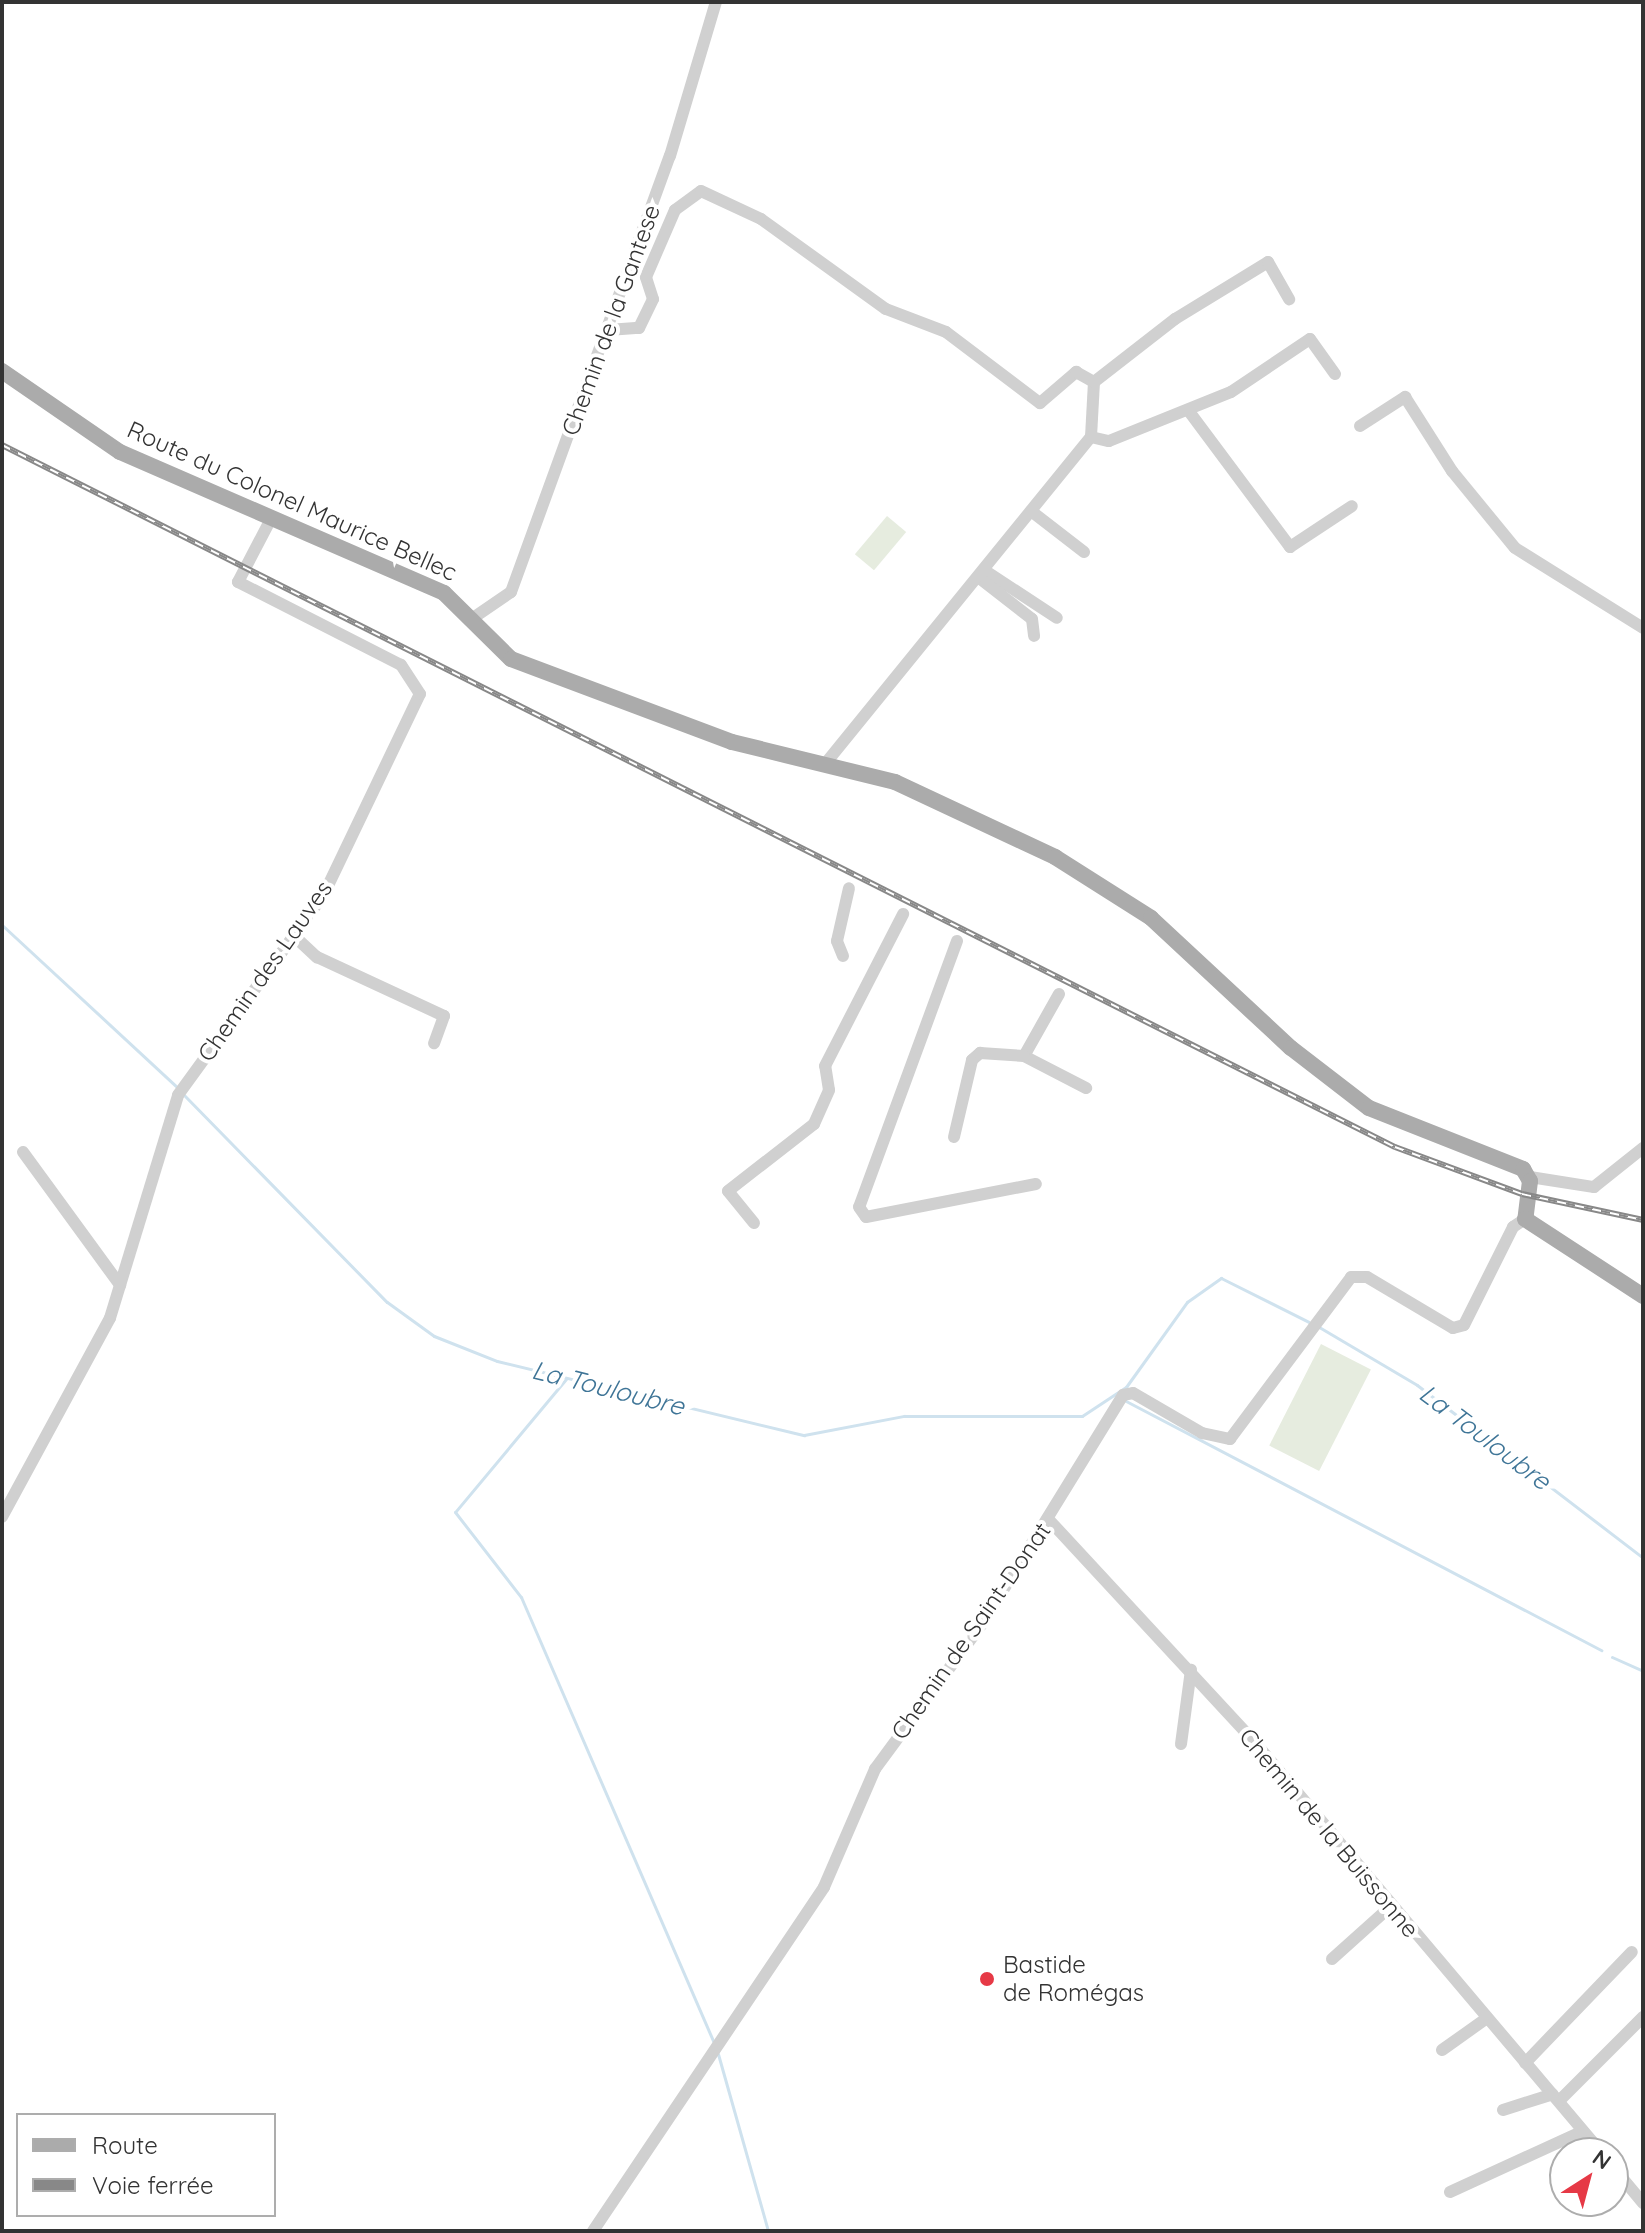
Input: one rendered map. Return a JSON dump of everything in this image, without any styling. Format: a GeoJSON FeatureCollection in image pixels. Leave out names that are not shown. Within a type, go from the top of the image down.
{"type":"FeatureCollection","features":[{"type":"Feature","properties":{"kind":"main road","name":"Route du Colonel Maurice Bellec"},"geometry":{"type":"LineString","coordinates":[[2,371],[94,438],[429,584],[473,618],[497,649],[521,664],[732,742],[917,790],[1078,870],[1151,918],[1299,1055],[1369,1108],[1530,1177]]}},
{"type":"Feature","properties":{"kind":"main road"},"geometry":{"type":"LineString","coordinates":[[1530,1177],[1525,1219],[1643,1296]]}},
{"type":"Feature","properties":{"kind":"street","name":"Chemin de la Gantese"},"geometry":{"type":"LineString","coordinates":[[473,618],[511,592],[608,330],[716,2]]}},
{"type":"Feature","properties":{"kind":"street"},"geometry":{"type":"LineString","coordinates":[[608,330],[639,328],[653,299],[646,277],[675,210],[701,191],[761,219],[886,309],[946,332],[1040,403],[1076,372],[1094,382]]}},
{"type":"Feature","properties":{"kind":"street"},"geometry":{"type":"LineString","coordinates":[[825,764],[1091,437],[1094,382],[1175,319],[1268,262],[1289,299]]}},
{"type":"Feature","properties":{"kind":"street"},"geometry":{"type":"LineString","coordinates":[[1091,437],[1109,441],[1231,392],[1310,339],[1335,374]]}},
{"type":"Feature","properties":{"kind":"street"},"geometry":{"type":"LineString","coordinates":[[1360,426],[1405,397],[1452,471],[1515,548],[1643,628]]}},
{"type":"Feature","properties":{"kind":"street"},"geometry":{"type":"LineString","coordinates":[[1188,410],[1290,547],[1352,506]]}},
{"type":"Feature","properties":{"kind":"street"},"geometry":{"type":"LineString","coordinates":[[1031,511],[1084,552]]}},
{"type":"Feature","properties":{"kind":"street","name":"Chemin des Lauves"},"geometry":{"type":"LineString","coordinates":[[2,1517],[92,1360],[120,1285],[181,1090],[324,894],[420,694],[401,665],[238,582],[272,517]]}},
{"type":"Feature","properties":{"kind":"street"},"geometry":{"type":"LineString","coordinates":[[981,573],[1057,618]]}},
{"type":"Feature","properties":{"kind":"street"},"geometry":{"type":"LineString","coordinates":[[981,573],[1032,619],[1034,636]]}},
{"type":"Feature","properties":{"kind":"street"},"geometry":{"type":"LineString","coordinates":[[843,956],[837,941],[849,888]]}},
{"type":"Feature","properties":{"kind":"street"},"geometry":{"type":"LineString","coordinates":[[754,1223],[728,1191],[814,1124],[829,1090],[825,1066],[903,914]]}},
{"type":"Feature","properties":{"kind":"street"},"geometry":{"type":"LineString","coordinates":[[293,935],[317,957],[444,1016],[434,1043]]}},
{"type":"Feature","properties":{"kind":"street"},"geometry":{"type":"LineString","coordinates":[[957,941],[859,1207],[866,1217],[1036,1184]]}},
{"type":"Feature","properties":{"kind":"street"},"geometry":{"type":"LineString","coordinates":[[1024,1056],[1059,994]]}},
{"type":"Feature","properties":{"kind":"street"},"geometry":{"type":"LineString","coordinates":[[954,1137],[972,1060],[980,1053],[1024,1056],[1086,1088]]}},
{"type":"Feature","properties":{"kind":"street"},"geometry":{"type":"LineString","coordinates":[[1530,1177],[1594,1187],[1643,1148]]}},
{"type":"Feature","properties":{"kind":"street"},"geometry":{"type":"LineString","coordinates":[[23,1152],[120,1285]]}},
{"type":"Feature","properties":{"kind":"street","name":"Chemin de Saint-Donat"},"geometry":{"type":"LineString","coordinates":[[593,2231],[824,1887],[875,1769],[1050,1521],[1123,1395],[1133,1393],[1202,1433],[1230,1439],[1351,1277],[1367,1277],[1453,1328],[1464,1325],[1513,1227],[1525,1219]]}},
{"type":"Feature","properties":{"kind":"street","name":"Chemin de la Buissonne"},"geometry":{"type":"LineString","coordinates":[[1050,1521],[1191,1670],[1588,2137]]}},
{"type":"Feature","properties":{"kind":"street"},"geometry":{"type":"LineString","coordinates":[[1181,1744],[1191,1670]]}},
{"type":"Feature","properties":{"kind":"street"},"geometry":{"type":"LineString","coordinates":[[1332,1959],[1390,1907]]}},
{"type":"Feature","properties":{"kind":"street"},"geometry":{"type":"LineString","coordinates":[[1525,2063],[1632,1952]]}},
{"type":"Feature","properties":{"kind":"street"},"geometry":{"type":"LineString","coordinates":[[1503,2110],[1556,2098],[1643,2017]]}},
{"type":"Feature","properties":{"kind":"street"},"geometry":{"type":"LineString","coordinates":[[1442,2050],[1487,2018]]}},
{"type":"Feature","properties":{"kind":"street"},"geometry":{"type":"LineString","coordinates":[[1450,2192],[1583,2131]]}},
{"type":"Feature","properties":{"kind":"street"},"geometry":{"type":"LineString","coordinates":[[1629,2186],[1643,2203]]}},
{"type":"Feature","properties":{"kind":"shaded area"},"geometry":{"type":"Polygon","coordinates":[[[887,516],[906,532],[874,570],[855,554],[887,516]]]}},
{"type":"Feature","properties":{"kind":"shaded area"},"geometry":{"type":"Polygon","coordinates":[[[1321,1344],[1371,1369],[1319,1471],[1269,1446],[1321,1344]]]}},
{"type":"Feature","properties":{"kind":"waterway","name":"La Touloubre"},"geometry":{"type":"LineString","coordinates":[[2,925],[178,1088]]}},
{"type":"Feature","properties":{"kind":"waterway","name":"La Touloubre"},"geometry":{"type":"LineString","coordinates":[[183,1094],[387,1302],[434,1336],[497,1361],[804,1435],[904,1416],[1082,1416],[1126,1387],[1187,1302],[1221,1278],[1309,1322]]}},
{"type":"Feature","properties":{"kind":"waterway","name":"La Touloubre"},"geometry":{"type":"LineString","coordinates":[[1319,1327],[1417,1385],[1643,1558]]}},
{"type":"Feature","properties":{"kind":"waterway"},"geometry":{"type":"LineString","coordinates":[[566,1379],[455,1512],[521,1597],[714,2044]]}},
{"type":"Feature","properties":{"kind":"waterway"},"geometry":{"type":"LineString","coordinates":[[1124,1400],[1601,1650]]}},
{"type":"Feature","properties":{"kind":"waterway"},"geometry":{"type":"LineString","coordinates":[[1612,1657],[1643,1671]]}},
{"type":"Feature","properties":{"kind":"waterway"},"geometry":{"type":"LineString","coordinates":[[718,2054],[768,2231]]}},
{"type":"Feature","properties":{"kind":"railway"},"geometry":{"type":"LineString","coordinates":[[2,445],[1395,1147],[1522,1194],[1643,1220]]}},
{"type":"Feature","properties":{"kind":"place","name":"Bastide de Romégas"},"geometry":{"type":"Point","coordinates":[987,1979]}}]}
